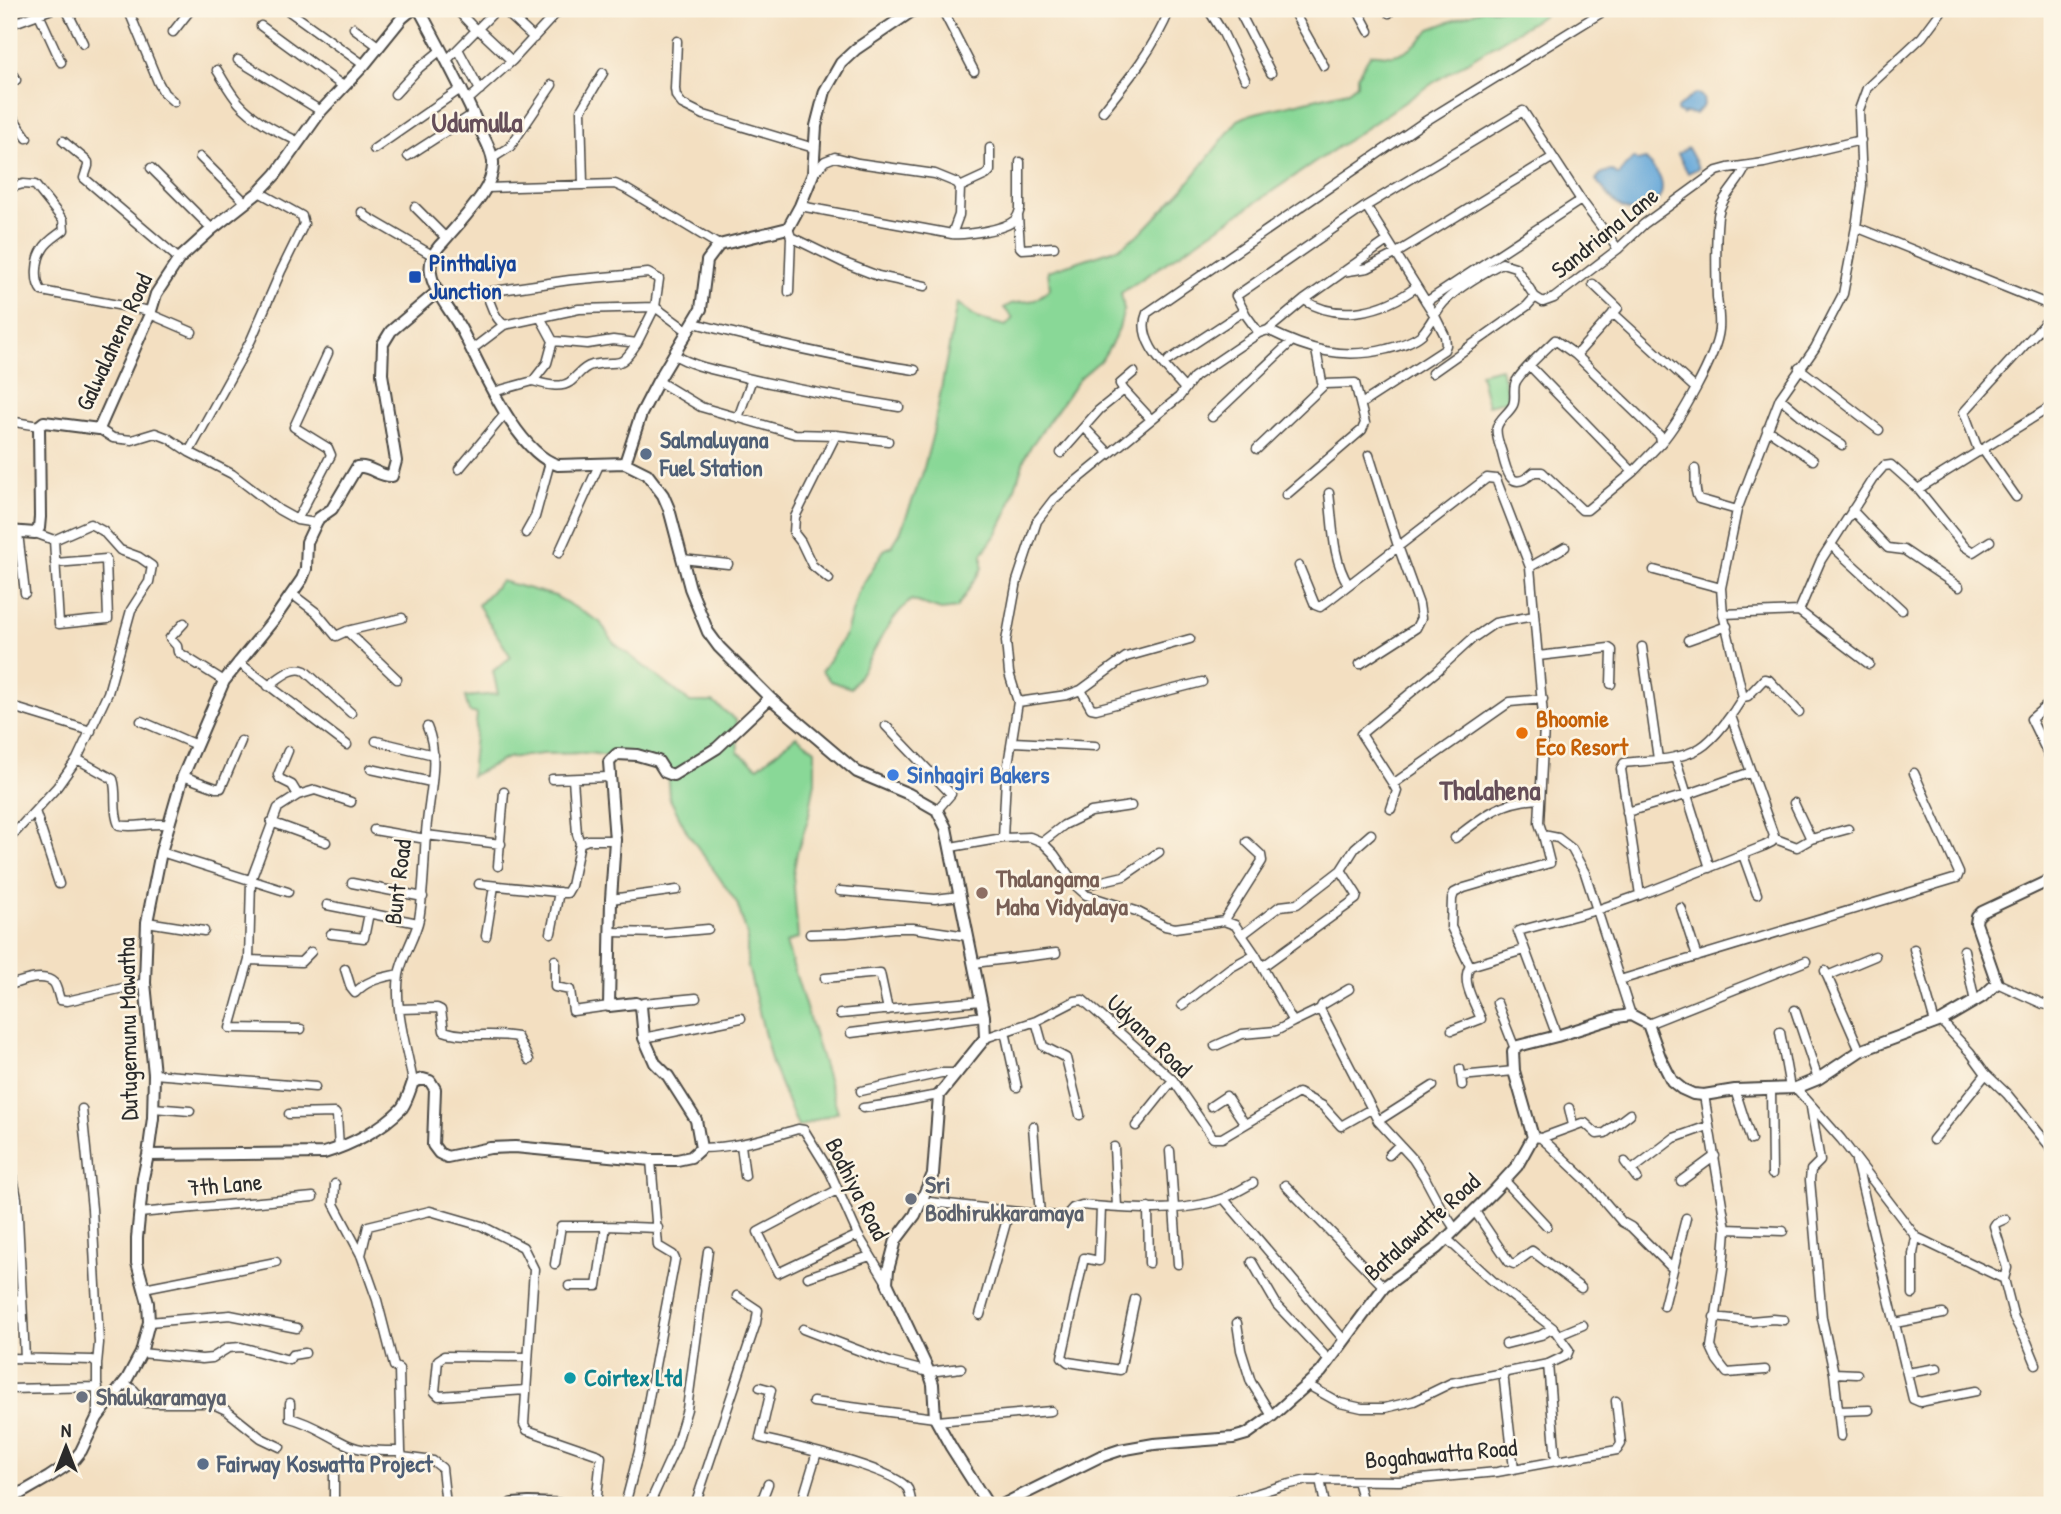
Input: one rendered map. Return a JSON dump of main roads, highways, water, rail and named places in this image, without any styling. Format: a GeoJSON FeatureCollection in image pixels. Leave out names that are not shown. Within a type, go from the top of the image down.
{"type":"FeatureCollection","features":[{"type":"Feature","properties":{"kind":"main road"},"geometry":{"type":"LineString","coordinates":[[512,1505],[558,1505]]}},
{"type":"Feature","properties":{"kind":"water"},"geometry":{"type":"Polygon","coordinates":[[[1695,94],[1703,98],[1704,105],[1696,114],[1682,115],[1677,111],[1677,108],[1695,94]]]}},
{"type":"Feature","properties":{"kind":"water"},"geometry":{"type":"Polygon","coordinates":[[[1688,148],[1699,168],[1688,173],[1678,154],[1688,148]]]}},
{"type":"Feature","properties":{"kind":"water"},"geometry":{"type":"Polygon","coordinates":[[[1634,158],[1638,161],[1645,159],[1654,169],[1660,178],[1662,190],[1660,197],[1649,208],[1633,211],[1618,205],[1596,180],[1608,171],[1620,175],[1634,158]]]}},
{"type":"Feature","properties":{"kind":"place","name":"Pinthaliya Junction"},"geometry":{"type":"Point","coordinates":[415,277]}},
{"type":"Feature","properties":{"kind":"place","name":"Salmaluyana Fuel Station"},"geometry":{"type":"Point","coordinates":[646,454]}},
{"type":"Feature","properties":{"kind":"place","name":"Bhoomie Eco Resort"},"geometry":{"type":"Point","coordinates":[1522,733]}},
{"type":"Feature","properties":{"kind":"place","name":"Sinhagiri Bakers"},"geometry":{"type":"Point","coordinates":[893,775]}},
{"type":"Feature","properties":{"kind":"place","name":"Thalangama Maha Vidyalaya"},"geometry":{"type":"Point","coordinates":[982,893]}},
{"type":"Feature","properties":{"kind":"place","name":"Sri Bodhirukkaramaya"},"geometry":{"type":"Point","coordinates":[911,1199]}},
{"type":"Feature","properties":{"kind":"place","name":"Coirtex Ltd"},"geometry":{"type":"Point","coordinates":[570,1378]}},
{"type":"Feature","properties":{"kind":"place","name":"Shalukaramaya"},"geometry":{"type":"Point","coordinates":[82,1397]}},
{"type":"Feature","properties":{"kind":"place","name":"Fairway Koswatta Project"},"geometry":{"type":"Point","coordinates":[203,1464]}},
{"type":"Feature","properties":{"kind":"district","name":"Udumulla"},"geometry":{"type":"Point","coordinates":[477,122]}},
{"type":"Feature","properties":{"kind":"district","name":"Thalahena"},"geometry":{"type":"Point","coordinates":[1490,790]}}]}
